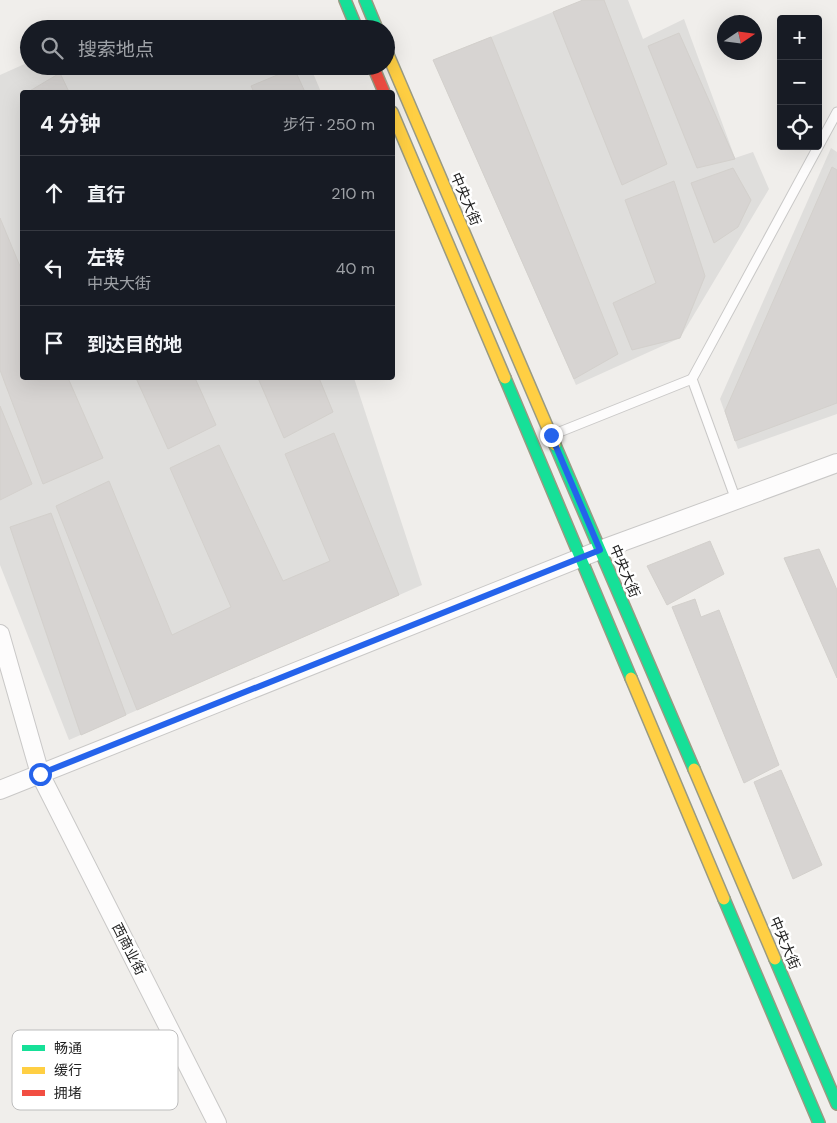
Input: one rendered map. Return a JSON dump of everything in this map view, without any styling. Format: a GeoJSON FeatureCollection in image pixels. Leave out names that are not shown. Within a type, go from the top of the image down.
{"type":"FeatureCollection","features":[{"type":"Feature","properties":{"kind":"street"},"geometry":{"type":"LineString","coordinates":[[345,0],[353,20]]}},
{"type":"Feature","properties":{"kind":"street"},"geometry":{"type":"LineString","coordinates":[[365,0],[373,20]]}},
{"type":"Feature","properties":{"kind":"street","name":"中央大街"},"geometry":{"type":"LineString","coordinates":[[395,71],[837,1104]]}},
{"type":"Feature","properties":{"kind":"street"},"geometry":{"type":"LineString","coordinates":[[377,75],[383,90]]}},
{"type":"Feature","properties":{"kind":"street"},"geometry":{"type":"LineString","coordinates":[[395,119],[819,1123]]}},
{"type":"Feature","properties":{"kind":"street"},"geometry":{"type":"LineString","coordinates":[[0,790],[600,550],[837,464]]}},
{"type":"Feature","properties":{"kind":"street","name":"西商业街"},"geometry":{"type":"LineString","coordinates":[[0,634],[40,774],[170,1030]]}},
{"type":"Feature","properties":{"kind":"street","name":"西商业街"},"geometry":{"type":"LineString","coordinates":[[178,1046],[217,1123]]}},
{"type":"Feature","properties":{"kind":"lane"},"geometry":{"type":"LineString","coordinates":[[551,435],[692,379],[837,112]]}},
{"type":"Feature","properties":{"kind":"lane"},"geometry":{"type":"LineString","coordinates":[[692,379],[736,500]]}},
{"type":"Feature","properties":{"kind":"shaded area"},"geometry":{"type":"Polygon","coordinates":[[[583,0],[628,0],[643,39],[684,19],[735,158],[753,152],[769,189],[680,338],[576,385],[433,60],[583,0]]]}},
{"type":"Feature","properties":{"kind":"shaded area"},"geometry":{"type":"Polygon","coordinates":[[[20,66],[20,75],[314,75],[320,90],[20,90],[20,380],[355,380],[422,585],[69,740],[0,565],[0,75],[20,66]]]}},
{"type":"Feature","properties":{"kind":"shaded area"},"geometry":{"type":"Polygon","coordinates":[[[831,148],[837,152],[837,414],[738,449],[720,399],[831,148]]]}},
{"type":"Feature","properties":{"kind":"building"},"geometry":{"type":"Polygon","coordinates":[[[583,0],[604,0],[667,164],[622,185],[553,12],[583,0]]]}},
{"type":"Feature","properties":{"kind":"building"},"geometry":{"type":"Polygon","coordinates":[[[679,33],[735,159],[697,168],[648,46],[679,33]]]}},
{"type":"Feature","properties":{"kind":"building"},"geometry":{"type":"Polygon","coordinates":[[[491,37],[618,354],[574,379],[433,60],[491,37]]]}},
{"type":"Feature","properties":{"kind":"building"},"geometry":{"type":"Polygon","coordinates":[[[57,75],[61,75],[68,90],[31,90],[57,75]]]}},
{"type":"Feature","properties":{"kind":"building"},"geometry":{"type":"Polygon","coordinates":[[[277,75],[297,75],[304,90],[253,90],[251,86],[277,75]]]}},
{"type":"Feature","properties":{"kind":"building"},"geometry":{"type":"Polygon","coordinates":[[[832,167],[837,170],[837,403],[735,441],[725,411],[832,167]]]}},
{"type":"Feature","properties":{"kind":"building"},"geometry":{"type":"Polygon","coordinates":[[[733,168],[751,200],[738,227],[714,243],[691,183],[733,168]]]}},
{"type":"Feature","properties":{"kind":"building"},"geometry":{"type":"Polygon","coordinates":[[[674,181],[705,276],[680,338],[632,350],[613,303],[656,283],[625,200],[674,181]]]}},
{"type":"Feature","properties":{"kind":"building"},"geometry":{"type":"Polygon","coordinates":[[[0,218],[20,266],[20,380],[69,380],[103,458],[43,484],[0,370],[0,218]]]}},
{"type":"Feature","properties":{"kind":"building"},"geometry":{"type":"Polygon","coordinates":[[[137,380],[196,380],[216,425],[168,449],[137,380]]]}},
{"type":"Feature","properties":{"kind":"building"},"geometry":{"type":"Polygon","coordinates":[[[259,380],[320,380],[333,412],[284,438],[259,380]]]}},
{"type":"Feature","properties":{"kind":"building"},"geometry":{"type":"Polygon","coordinates":[[[0,406],[32,484],[0,500],[0,406]]]}},
{"type":"Feature","properties":{"kind":"building"},"geometry":{"type":"Polygon","coordinates":[[[334,433],[399,595],[137,710],[56,506],[109,481],[172,635],[231,607],[170,468],[219,445],[283,581],[330,561],[285,454],[334,433]]]}},
{"type":"Feature","properties":{"kind":"building"},"geometry":{"type":"Polygon","coordinates":[[[51,513],[126,715],[81,735],[10,527],[51,513]]]}},
{"type":"Feature","properties":{"kind":"building"},"geometry":{"type":"Polygon","coordinates":[[[710,541],[724,574],[667,605],[647,566],[710,541]]]}},
{"type":"Feature","properties":{"kind":"building"},"geometry":{"type":"Polygon","coordinates":[[[819,549],[837,590],[837,678],[784,558],[819,549]]]}},
{"type":"Feature","properties":{"kind":"building"},"geometry":{"type":"Polygon","coordinates":[[[695,599],[701,617],[719,610],[779,765],[744,783],[672,607],[695,599]]]}},
{"type":"Feature","properties":{"kind":"building"},"geometry":{"type":"Polygon","coordinates":[[[781,770],[822,865],[793,879],[754,782],[781,770]]]}},
{"type":"Feature","properties":{"kind":"traffic: fast"},"geometry":{"type":"LineString","coordinates":[[345,0],[353,20]]}},
{"type":"Feature","properties":{"kind":"traffic: fast"},"geometry":{"type":"LineString","coordinates":[[365,0],[373,20]]}},
{"type":"Feature","properties":{"kind":"traffic: fast"},"geometry":{"type":"LineString","coordinates":[[505,378],[631,678]]}},
{"type":"Feature","properties":{"kind":"traffic: fast"},"geometry":{"type":"LineString","coordinates":[[555,445],[694,769]]}},
{"type":"Feature","properties":{"kind":"traffic: fast"},"geometry":{"type":"LineString","coordinates":[[724,899],[819,1123]]}},
{"type":"Feature","properties":{"kind":"traffic: fast"},"geometry":{"type":"LineString","coordinates":[[775,959],[837,1104]]}},
{"type":"Feature","properties":{"kind":"traffic: slow"},"geometry":{"type":"LineString","coordinates":[[395,71],[555,445]]}},
{"type":"Feature","properties":{"kind":"traffic: slow"},"geometry":{"type":"LineString","coordinates":[[395,119],[505,378]]}},
{"type":"Feature","properties":{"kind":"traffic: slow"},"geometry":{"type":"LineString","coordinates":[[631,678],[724,899]]}},
{"type":"Feature","properties":{"kind":"traffic: slow"},"geometry":{"type":"LineString","coordinates":[[694,769],[775,959]]}},
{"type":"Feature","properties":{"kind":"traffic: jam"},"geometry":{"type":"LineString","coordinates":[[377,75],[383,90]]}},
{"type":"Feature","properties":{"kind":"route"},"geometry":{"type":"LineString","coordinates":[[40,774],[600,550],[551,435]]}}]}
